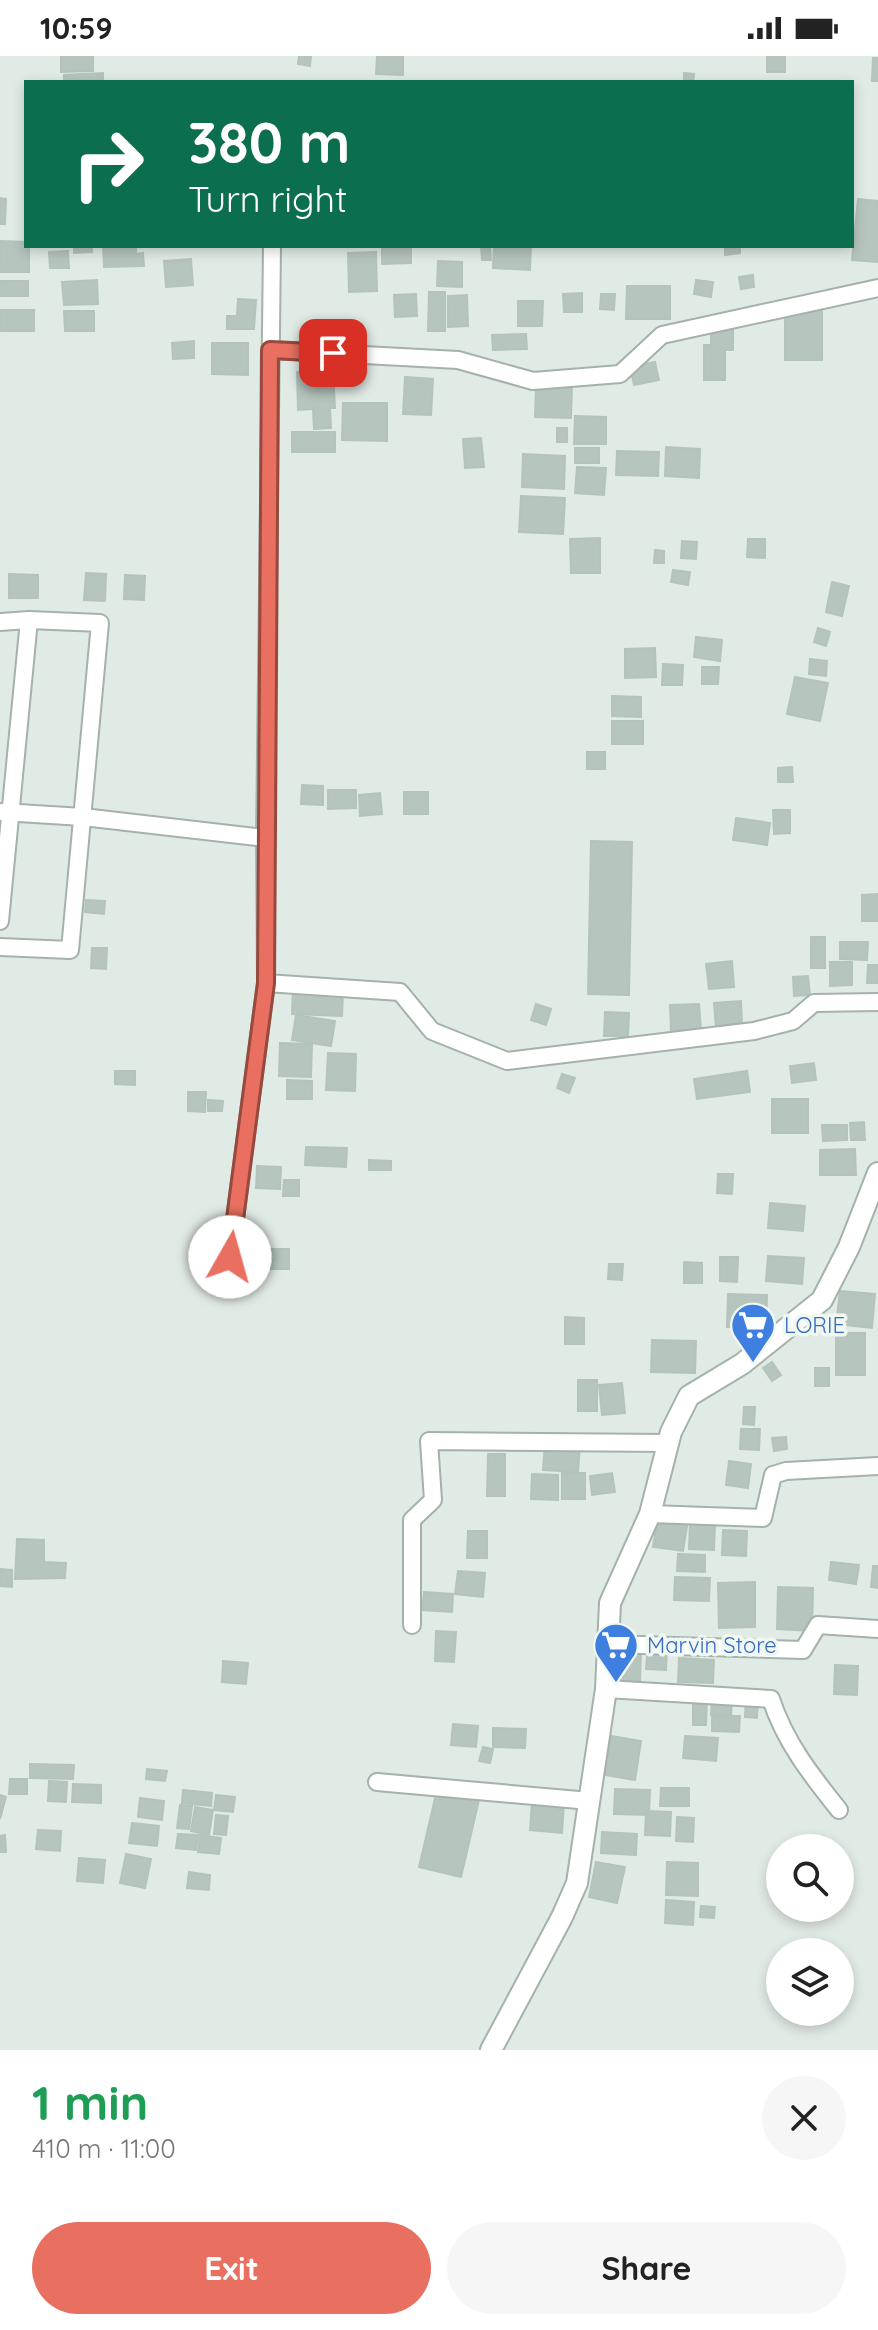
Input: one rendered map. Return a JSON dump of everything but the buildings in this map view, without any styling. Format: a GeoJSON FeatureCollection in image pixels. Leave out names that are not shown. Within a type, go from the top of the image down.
{"type":"FeatureCollection","features":[{"type":"Feature","properties":{"kind":"street"},"geometry":{"type":"LineString","coordinates":[[230,1257],[266,983],[272,248]]}},
{"type":"Feature","properties":{"kind":"street"},"geometry":{"type":"LineString","coordinates":[[270,350],[458,360],[533,381],[620,374],[662,335],[878,288]]}},
{"type":"Feature","properties":{"kind":"street"},"geometry":{"type":"LineString","coordinates":[[0,921],[5,812],[29,620]]}},
{"type":"Feature","properties":{"kind":"street"},"geometry":{"type":"LineString","coordinates":[[0,622],[100,623],[70,950],[0,947]]}},
{"type":"Feature","properties":{"kind":"street"},"geometry":{"type":"LineString","coordinates":[[5,812],[83,817],[265,838]]}},
{"type":"Feature","properties":{"kind":"street"},"geometry":{"type":"LineString","coordinates":[[266,983],[400,992],[432,1031],[507,1061],[754,1031],[793,1021],[814,1003],[878,1002]]}},
{"type":"Feature","properties":{"kind":"street"},"geometry":{"type":"LineString","coordinates":[[491,2050],[577,1883],[606,1689],[610,1603],[650,1514],[671,1432],[689,1396],[742,1364],[822,1300],[849,1247],[878,1173]]}},
{"type":"Feature","properties":{"kind":"street"},"geometry":{"type":"LineString","coordinates":[[412,1625],[412,1520],[433,1500],[429,1441],[668,1443]]}},
{"type":"Feature","properties":{"kind":"street"},"geometry":{"type":"LineString","coordinates":[[650,1514],[763,1518],[773,1475],[786,1471],[878,1466]]}},
{"type":"Feature","properties":{"kind":"street"},"geometry":{"type":"LineString","coordinates":[[608,1644],[803,1650],[818,1625],[878,1629]]}},
{"type":"Feature","properties":{"kind":"street"},"geometry":{"type":"LineString","coordinates":[[606,1689],[771,1699],[777,1718],[800,1761],[839,1810]]}},
{"type":"Feature","properties":{"kind":"street"},"geometry":{"type":"LineString","coordinates":[[377,1782],[590,1801]]}},
{"type":"Feature","properties":{"kind":"place","name":"LORIE"},"geometry":{"type":"Point","coordinates":[753,1364]}},
{"type":"Feature","properties":{"kind":"place","name":"Marvin Store"},"geometry":{"type":"Point","coordinates":[616,1684]}},
{"type":"Feature","properties":{"kind":"route"},"geometry":{"type":"LineString","coordinates":[[230,1257],[266,983],[270,350],[333,353]]}}]}
